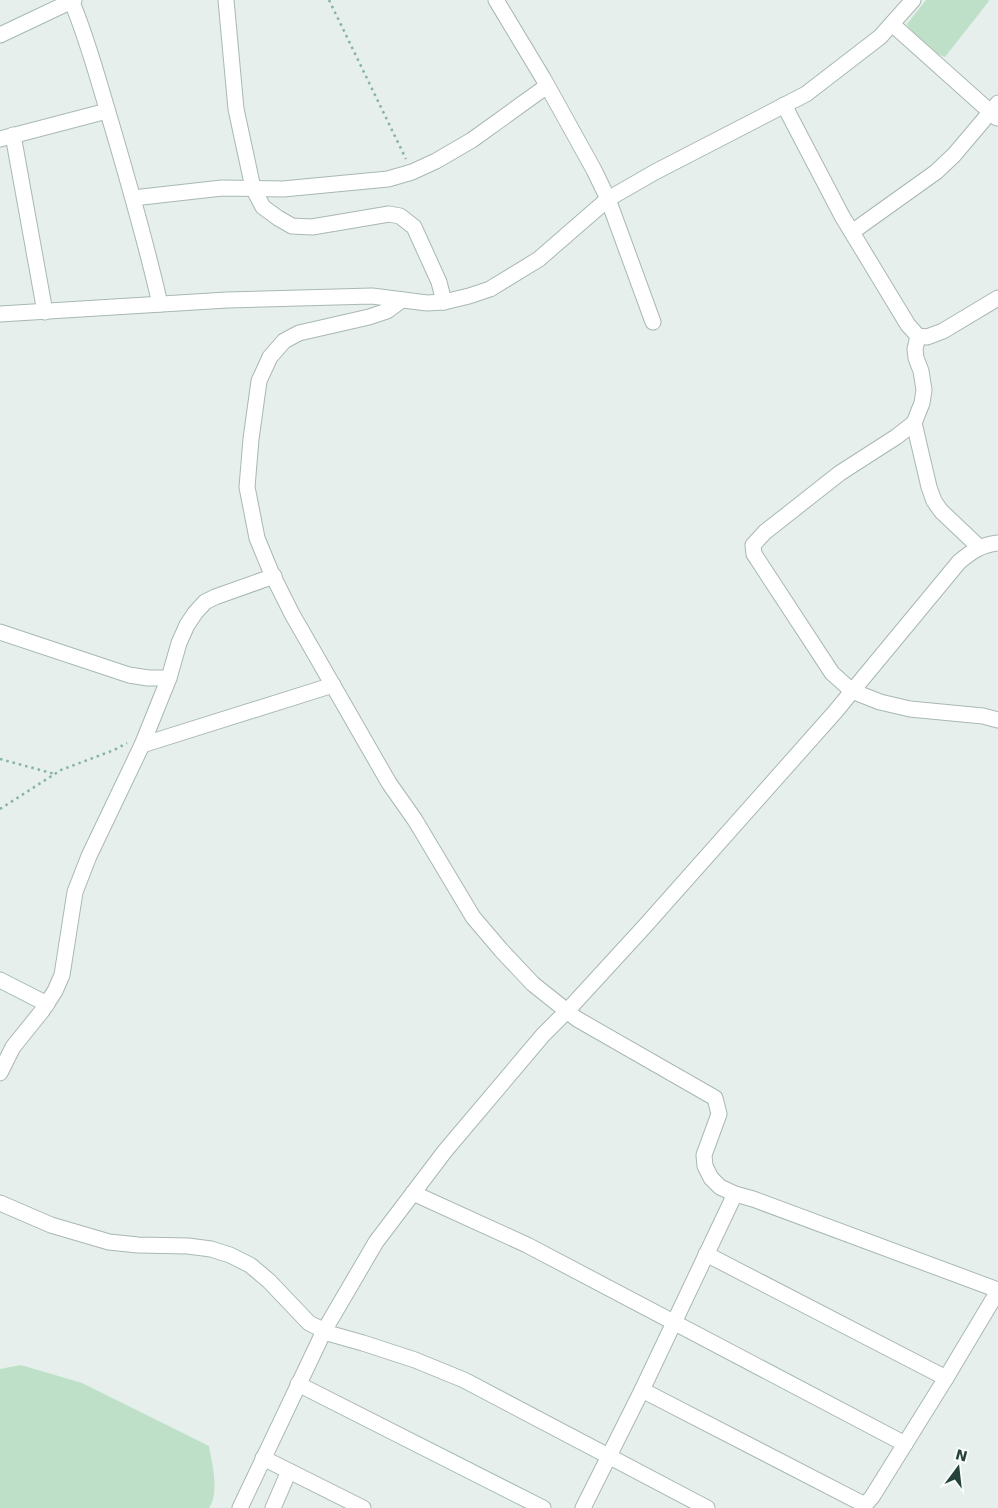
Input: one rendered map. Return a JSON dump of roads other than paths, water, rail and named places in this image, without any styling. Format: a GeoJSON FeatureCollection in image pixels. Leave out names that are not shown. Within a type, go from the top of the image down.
{"type":"FeatureCollection","features":[{"type":"Feature","properties":{"kind":"street"},"geometry":{"type":"LineString","coordinates":[[0,35],[72,0],[133,198],[160,304]]}},
{"type":"Feature","properties":{"kind":"street"},"geometry":{"type":"LineString","coordinates":[[226,0],[236,109],[253,188],[263,207],[292,226],[312,227],[389,214],[400,216],[414,227],[439,282],[444,302]]}},
{"type":"Feature","properties":{"kind":"street"},"geometry":{"type":"LineString","coordinates":[[496,0],[594,170],[608,199],[653,322]]}},
{"type":"Feature","properties":{"kind":"street"},"geometry":{"type":"LineString","coordinates":[[0,314],[228,300],[372,296],[427,303],[444,302],[470,296],[490,289],[539,258],[608,199],[655,172],[806,94],[880,37],[913,0]]}},
{"type":"Feature","properties":{"kind":"street"},"geometry":{"type":"LineString","coordinates":[[852,232],[936,172],[995,111],[892,24]]}},
{"type":"Feature","properties":{"kind":"street"},"geometry":{"type":"LineString","coordinates":[[133,198],[222,188],[283,189],[388,179],[412,172],[472,140],[547,86]]}},
{"type":"Feature","properties":{"kind":"street"},"geometry":{"type":"LineString","coordinates":[[784,105],[842,216],[908,325],[918,336],[927,337],[943,331],[998,298]]}},
{"type":"Feature","properties":{"kind":"street"},"geometry":{"type":"LineString","coordinates":[[45,312],[6,137],[107,111]]}},
{"type":"Feature","properties":{"kind":"street"},"geometry":{"type":"LineString","coordinates":[[402,300],[387,311],[369,317],[298,333],[284,341],[270,357],[259,381],[247,487],[258,538],[292,614],[389,783],[415,820],[473,917],[500,950],[533,984],[577,1019],[715,1098],[720,1114],[704,1155],[705,1166],[710,1178],[720,1187],[998,1291],[872,1497],[863,1506],[642,1390]]}},
{"type":"Feature","properties":{"kind":"street"},"geometry":{"type":"LineString","coordinates":[[918,336],[915,349],[924,390],[922,403],[914,423],[896,437],[840,473],[765,532],[753,545],[754,554],[832,673],[852,691],[880,702],[910,709],[983,716],[998,720]]}},
{"type":"Feature","properties":{"kind":"street"},"geometry":{"type":"LineString","coordinates":[[914,423],[934,501],[941,511],[979,547]]}},
{"type":"Feature","properties":{"kind":"street"},"geometry":{"type":"LineString","coordinates":[[240,1508],[324,1331],[376,1242],[413,1193],[536,1042],[645,926],[852,691],[959,562],[974,549],[986,544],[998,543]]}},
{"type":"Feature","properties":{"kind":"street"},"geometry":{"type":"LineString","coordinates":[[0,1073],[13,1047],[47,1004],[62,975],[75,892],[89,856],[145,738],[169,678],[179,643],[187,624],[205,602],[274,576]]}},
{"type":"Feature","properties":{"kind":"street"},"geometry":{"type":"LineString","coordinates":[[0,632],[129,675],[148,678],[169,678]]}},
{"type":"Feature","properties":{"kind":"street"},"geometry":{"type":"LineString","coordinates":[[145,738],[333,685]]}},
{"type":"Feature","properties":{"kind":"street"},"geometry":{"type":"LineString","coordinates":[[0,980],[47,1004]]}},
{"type":"Feature","properties":{"kind":"street"},"geometry":{"type":"LineString","coordinates":[[413,1193],[527,1245],[905,1444]]}},
{"type":"Feature","properties":{"kind":"street"},"geometry":{"type":"LineString","coordinates":[[583,1508],[642,1390],[735,1194]]}},
{"type":"Feature","properties":{"kind":"street"},"geometry":{"type":"LineString","coordinates":[[0,1203],[51,1225],[109,1242],[155,1246],[188,1246],[230,1255],[250,1265],[269,1281],[309,1323],[324,1331],[415,1360],[464,1380],[707,1508]]}},
{"type":"Feature","properties":{"kind":"street"},"geometry":{"type":"LineString","coordinates":[[706,1254],[946,1378]]}},
{"type":"Feature","properties":{"kind":"street"},"geometry":{"type":"LineString","coordinates":[[298,1384],[542,1508]]}},
{"type":"Feature","properties":{"kind":"street"},"geometry":{"type":"LineString","coordinates":[[264,1458],[362,1508]]}},
{"type":"Feature","properties":{"kind":"street"},"geometry":{"type":"LineString","coordinates":[[273,1508],[289,1471]]}}]}
